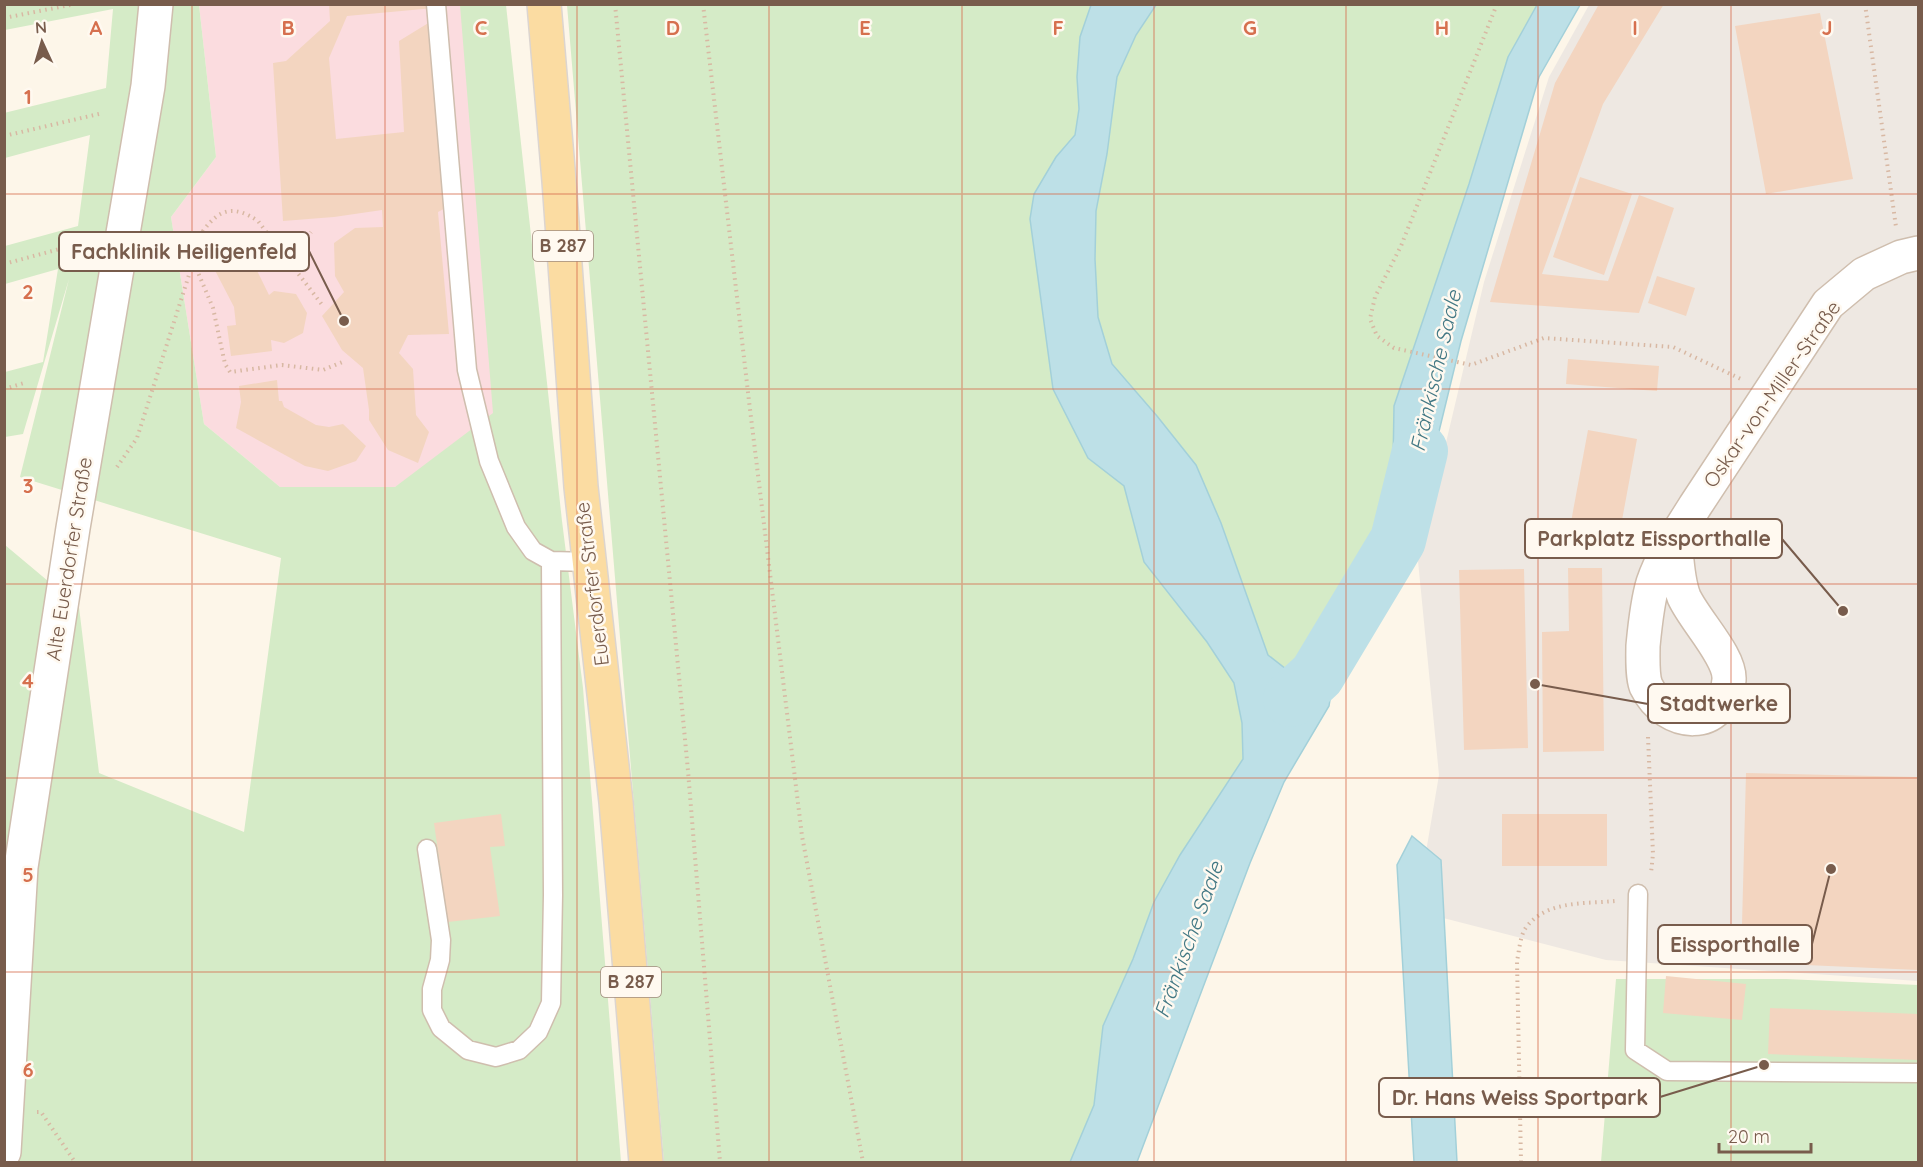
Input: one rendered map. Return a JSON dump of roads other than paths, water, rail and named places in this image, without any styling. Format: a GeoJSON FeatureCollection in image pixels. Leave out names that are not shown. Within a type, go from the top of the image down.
{"type":"FeatureCollection","features":[{"type":"Feature","properties":{"kind":"main road","name":"Euerdorfer Straße"},"geometry":{"type":"LineString","coordinates":[[544,4],[580,487],[616,802],[646,1162]]}},
{"type":"Feature","properties":{"kind":"street","name":"Alte Euerdorfer Straße"},"geometry":{"type":"LineString","coordinates":[[4,1152],[21,867],[75,516],[148,86],[156,4]]}},
{"type":"Feature","properties":{"kind":"street","name":"Oskar-von-Miller-Straße"},"geometry":{"type":"LineString","coordinates":[[1675,538],[1683,594],[1692,613],[1722,654],[1729,678],[1725,696],[1714,711],[1700,719],[1681,718],[1665,711],[1646,685],[1643,656],[1648,605],[1654,581],[1675,538],[1828,304],[1864,274],[1910,255]]}},
{"type":"Feature","properties":{"kind":"lane"},"geometry":{"type":"LineString","coordinates":[[436,4],[467,370],[489,461],[516,527],[533,551],[551,561],[590,562]]}},
{"type":"Feature","properties":{"kind":"lane"},"geometry":{"type":"LineString","coordinates":[[428,849],[441,940],[440,960],[432,989],[432,1010],[441,1028],[468,1050],[496,1056],[519,1050],[538,1032],[550,1003],[553,895],[551,561]]}},
{"type":"Feature","properties":{"kind":"lane"},"geometry":{"type":"LineString","coordinates":[[1638,894],[1635,1050],[1666,1071],[1918,1073]]}},
{"type":"Feature","properties":{"kind":"water"},"geometry":{"type":"Polygon","coordinates":[[[1091,5],[1156,5],[1136,35],[1117,77],[1107,154],[1096,211],[1095,259],[1098,317],[1112,364],[1196,465],[1221,523],[1268,655],[1295,676],[1340,638],[1329,706],[1284,782],[1250,863],[1137,1162],[1070,1162],[1094,1105],[1103,1026],[1133,959],[1154,902],[1180,855],[1243,759],[1242,723],[1234,683],[1207,642],[1144,562],[1124,486],[1088,458],[1053,389],[1030,219],[1034,194],[1056,157],[1075,135],[1079,109],[1077,77],[1080,37],[1091,5]]]}},
{"type":"Feature","properties":{"kind":"water"},"geometry":{"type":"Polygon","coordinates":[[[1537,5],[1580,5],[1539,77],[1461,341],[1415,530],[1392,523],[1394,406],[1469,184],[1508,57],[1537,5]]]}},
{"type":"Feature","properties":{"kind":"water"},"geometry":{"type":"Polygon","coordinates":[[[1412,836],[1441,860],[1457,1162],[1414,1162],[1397,865],[1412,836]]]}},
{"type":"Feature","properties":{"kind":"waterway","name":"Fränkische Saale"},"geometry":{"type":"LineString","coordinates":[[1291,699],[1317,675],[1398,540],[1420,451]]}},
{"type":"Feature","properties":{"kind":"place","name":"Fachklinik Heiligenfeld"},"geometry":{"type":"Point","coordinates":[344,321]}},
{"type":"Feature","properties":{"kind":"place","name":"Parkplatz Eissporthalle"},"geometry":{"type":"Point","coordinates":[1843,611]}},
{"type":"Feature","properties":{"kind":"place","name":"Stadtwerke"},"geometry":{"type":"Point","coordinates":[1535,684]}},
{"type":"Feature","properties":{"kind":"place","name":"Eissporthalle"},"geometry":{"type":"Point","coordinates":[1831,869]}},
{"type":"Feature","properties":{"kind":"place","name":"Dr. Hans Weiss Sportpark"},"geometry":{"type":"Point","coordinates":[1764,1065]}}]}
